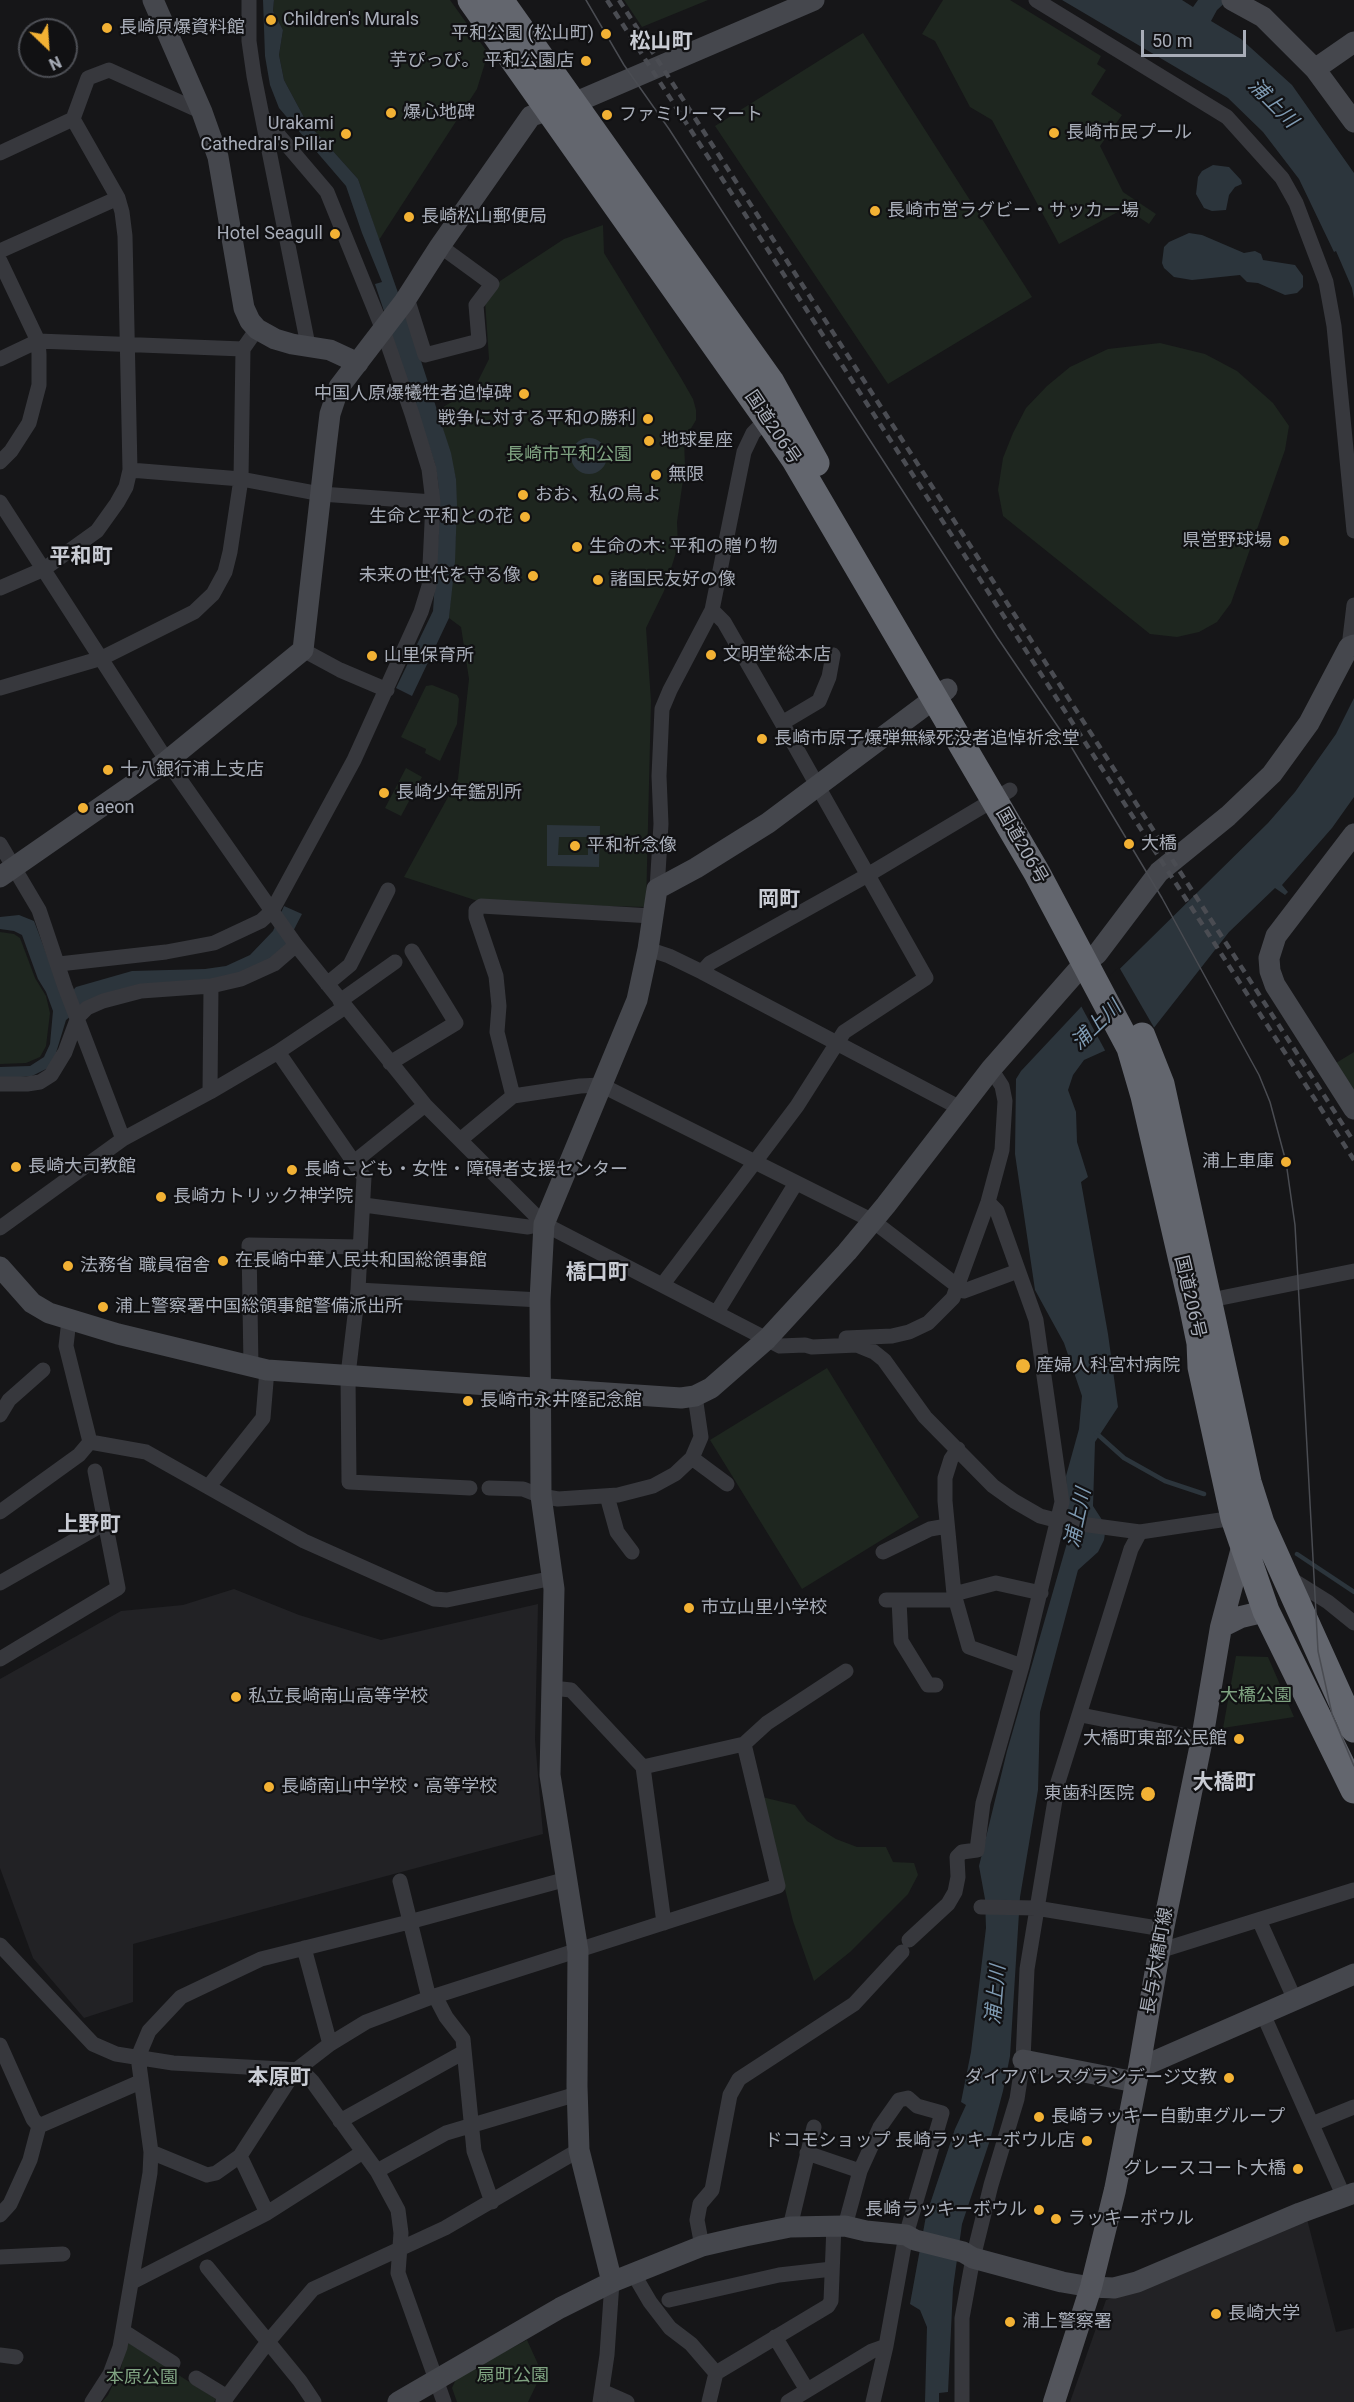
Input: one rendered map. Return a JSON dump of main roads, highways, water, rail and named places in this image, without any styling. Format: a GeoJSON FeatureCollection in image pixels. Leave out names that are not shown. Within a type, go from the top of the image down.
{"type":"FeatureCollection","features":[{"type":"Feature","properties":{"kind":"highway","name":"国道206号"},"geometry":{"type":"LineString","coordinates":[[471,0],[561,107],[771,382],[858,537],[940,694]]}},
{"type":"Feature","properties":{"kind":"highway","name":"国道206号"},"geometry":{"type":"LineString","coordinates":[[500,0],[561,107],[795,460],[1002,795],[1161,1084],[1200,1303],[1248,1482],[1281,1573],[1326,1664],[1354,1729]]}},
{"type":"Feature","properties":{"kind":"highway","name":"国道206号"},"geometry":{"type":"LineString","coordinates":[[1200,1303],[1201,1367],[1234,1518],[1266,1611],[1354,1790]]}},
{"type":"Feature","properties":{"kind":"main road","name":"長与大橋町線"},"geometry":{"type":"LineString","coordinates":[[1054,2402],[1090,2287],[1114,2190],[1202,1739],[1221,1627],[1243,1544],[1261,1523]]}},
{"type":"Feature","properties":{"kind":"main road"},"geometry":{"type":"LineString","coordinates":[[1221,1627],[1241,1617],[1266,1611]]}},
{"type":"Feature","properties":{"kind":"water"},"geometry":{"type":"Polygon","coordinates":[[[263,0],[274,0],[273,11],[283,30],[279,55],[284,80],[306,121],[358,179],[451,453],[456,479],[457,505],[455,562],[449,618],[412,696],[396,688],[433,611],[440,512],[435,464],[375,284],[382,282],[346,186],[279,108],[270,85],[265,56],[263,0]]]}},
{"type":"Feature","properties":{"kind":"water","name":"浦上川"},"geometry":{"type":"Polygon","coordinates":[[[1062,0],[1182,0],[1193,7],[1198,0],[1228,0],[1217,10],[1211,21],[1241,39],[1292,85],[1354,173],[1354,299],[1352,288],[1336,251],[1334,252],[1299,179],[1263,132],[1228,98],[1062,0]]]}},
{"type":"Feature","properties":{"kind":"water"},"geometry":{"type":"Polygon","coordinates":[[[1213,165],[1229,167],[1241,180],[1242,184],[1235,187],[1229,195],[1226,210],[1212,211],[1204,208],[1196,194],[1198,177],[1202,171],[1213,165]]]}},
{"type":"Feature","properties":{"kind":"water"},"geometry":{"type":"Polygon","coordinates":[[[1189,233],[1202,235],[1244,253],[1255,251],[1261,254],[1263,260],[1295,265],[1303,276],[1303,287],[1297,293],[1285,295],[1258,283],[1247,282],[1240,275],[1192,280],[1174,277],[1162,263],[1164,247],[1169,242],[1189,233]]]}},
{"type":"Feature","properties":{"kind":"water"},"geometry":{"type":"Polygon","coordinates":[[[589,438],[602,443],[607,456],[602,469],[589,474],[576,469],[571,456],[576,443],[589,438]]]}},
{"type":"Feature","properties":{"kind":"water","name":"浦上川"},"geometry":{"type":"Polygon","coordinates":[[[1354,698],[1354,797],[1332,828],[1282,885],[1288,892],[1285,895],[1275,888],[1229,932],[1153,1029],[1084,1060],[1073,1075],[1068,1090],[1076,1112],[1077,1142],[1088,1177],[1081,1182],[1108,1334],[1118,1407],[1095,1442],[1093,1506],[1106,1526],[1104,1540],[1098,1552],[1078,1570],[1040,1712],[1038,1790],[1020,1897],[1010,2056],[990,2140],[962,2224],[953,2288],[948,2392],[939,2393],[939,2402],[925,2402],[927,2327],[920,2310],[910,2304],[926,2216],[955,2129],[966,2105],[961,2102],[971,2052],[986,1928],[985,1899],[979,1866],[1007,1751],[1069,1536],[1066,1476],[1079,1429],[1082,1396],[1064,1343],[1035,1290],[1015,1154],[1016,1079],[1081,1007],[1268,823],[1295,792],[1336,734],[1354,698]]]}},
{"type":"Feature","properties":{"kind":"water"},"geometry":{"type":"Polygon","coordinates":[[[547,825],[600,826],[599,867],[547,866],[547,825]],[[559,837],[558,855],[588,855],[588,837],[559,837]]]}},
{"type":"Feature","properties":{"kind":"water"},"geometry":{"type":"Polygon","coordinates":[[[284,906],[302,914],[284,949],[257,968],[230,978],[87,1003],[66,1020],[52,1066],[32,1076],[0,1079],[0,1067],[30,1066],[44,1057],[50,1044],[53,1011],[38,979],[22,935],[0,929],[0,917],[19,915],[34,921],[64,1000],[76,987],[132,971],[205,969],[226,966],[250,955],[273,931],[284,906]]]}},
{"type":"Feature","properties":{"kind":"waterway"},"geometry":{"type":"LineString","coordinates":[[1096,1433],[1124,1458],[1165,1481],[1204,1494]]}},
{"type":"Feature","properties":{"kind":"waterway"},"geometry":{"type":"LineString","coordinates":[[1297,1554],[1354,1592]]}},
{"type":"Feature","properties":{"kind":"tram line"},"geometry":{"type":"LineString","coordinates":[[586,0],[624,65],[669,129],[997,637],[1069,743],[1162,898],[1259,1075],[1270,1102],[1286,1162],[1295,1225],[1318,1651],[1332,1714],[1354,1766]]}},
{"type":"Feature","properties":{"kind":"railway"},"geometry":{"type":"LineString","coordinates":[[607,0],[1354,1160]]}},
{"type":"Feature","properties":{"kind":"railway"},"geometry":{"type":"LineString","coordinates":[[619,0],[1354,1142]]}},
{"type":"Feature","properties":{"kind":"place","name":"Children's Murals"},"geometry":{"type":"Point","coordinates":[271,20]}},
{"type":"Feature","properties":{"kind":"place","name":"長崎原爆資料館"},"geometry":{"type":"Point","coordinates":[107,28]}},
{"type":"Feature","properties":{"kind":"place","name":"平和公園 (松山町)"},"geometry":{"type":"Point","coordinates":[606,34]}},
{"type":"Feature","properties":{"kind":"place","name":"芋ぴっぴ。 平和公園店"},"geometry":{"type":"Point","coordinates":[586,61]}},
{"type":"Feature","properties":{"kind":"place","name":"爆心地碑"},"geometry":{"type":"Point","coordinates":[391,113]}},
{"type":"Feature","properties":{"kind":"place","name":"ファミリーマート"},"geometry":{"type":"Point","coordinates":[607,115]}},
{"type":"Feature","properties":{"kind":"place","name":"長崎市民プール"},"geometry":{"type":"Point","coordinates":[1054,133]}},
{"type":"Feature","properties":{"kind":"place","name":"Urakami Cathedral's Pillar"},"geometry":{"type":"Point","coordinates":[346,134]}},
{"type":"Feature","properties":{"kind":"place","name":"長崎市営ラグビー・サッカー場"},"geometry":{"type":"Point","coordinates":[875,211]}},
{"type":"Feature","properties":{"kind":"place","name":"長崎松山郵便局"},"geometry":{"type":"Point","coordinates":[409,217]}},
{"type":"Feature","properties":{"kind":"place","name":"Hotel Seagull"},"geometry":{"type":"Point","coordinates":[335,234]}},
{"type":"Feature","properties":{"kind":"place","name":"中国人原爆犧牲者追悼碑"},"geometry":{"type":"Point","coordinates":[524,394]}},
{"type":"Feature","properties":{"kind":"place","name":"戦争に対する平和の勝利"},"geometry":{"type":"Point","coordinates":[648,419]}},
{"type":"Feature","properties":{"kind":"place","name":"地球星座"},"geometry":{"type":"Point","coordinates":[649,441]}},
{"type":"Feature","properties":{"kind":"place","name":"無限"},"geometry":{"type":"Point","coordinates":[656,475]}},
{"type":"Feature","properties":{"kind":"place","name":"おお、私の鳥よ"},"geometry":{"type":"Point","coordinates":[523,495]}},
{"type":"Feature","properties":{"kind":"place","name":"生命と平和との花"},"geometry":{"type":"Point","coordinates":[525,517]}},
{"type":"Feature","properties":{"kind":"place","name":"県営野球場"},"geometry":{"type":"Point","coordinates":[1284,541]}},
{"type":"Feature","properties":{"kind":"place","name":"生命の木: 平和の贈り物"},"geometry":{"type":"Point","coordinates":[577,547]}},
{"type":"Feature","properties":{"kind":"place","name":"未来の世代を守る像"},"geometry":{"type":"Point","coordinates":[533,576]}},
{"type":"Feature","properties":{"kind":"place","name":"諸国民友好の像"},"geometry":{"type":"Point","coordinates":[598,580]}},
{"type":"Feature","properties":{"kind":"place","name":"文明堂総本店"},"geometry":{"type":"Point","coordinates":[711,655]}},
{"type":"Feature","properties":{"kind":"place","name":"山里保育所"},"geometry":{"type":"Point","coordinates":[372,656]}},
{"type":"Feature","properties":{"kind":"place","name":"長崎市原子爆弾無縁死没者追悼祈念堂"},"geometry":{"type":"Point","coordinates":[762,739]}},
{"type":"Feature","properties":{"kind":"place","name":"十八銀行浦上支店"},"geometry":{"type":"Point","coordinates":[108,770]}},
{"type":"Feature","properties":{"kind":"place","name":"長崎少年鑑別所"},"geometry":{"type":"Point","coordinates":[384,793]}},
{"type":"Feature","properties":{"kind":"place","name":"aeon"},"geometry":{"type":"Point","coordinates":[83,808]}},
{"type":"Feature","properties":{"kind":"place","name":"大橋"},"geometry":{"type":"Point","coordinates":[1129,844]}},
{"type":"Feature","properties":{"kind":"place","name":"平和祈念像"},"geometry":{"type":"Point","coordinates":[575,846]}},
{"type":"Feature","properties":{"kind":"place","name":"浦上車庫"},"geometry":{"type":"Point","coordinates":[1286,1162]}},
{"type":"Feature","properties":{"kind":"place","name":"長崎大司教館"},"geometry":{"type":"Point","coordinates":[16,1167]}},
{"type":"Feature","properties":{"kind":"place","name":"長崎こども・女性・障碍者支援センター"},"geometry":{"type":"Point","coordinates":[292,1170]}},
{"type":"Feature","properties":{"kind":"place","name":"長崎カトリック神学院"},"geometry":{"type":"Point","coordinates":[161,1197]}},
{"type":"Feature","properties":{"kind":"place","name":"在長崎中華人民共和国総領事館"},"geometry":{"type":"Point","coordinates":[223,1261]}},
{"type":"Feature","properties":{"kind":"place","name":"法務省 職員宿舎"},"geometry":{"type":"Point","coordinates":[68,1266]}},
{"type":"Feature","properties":{"kind":"place","name":"浦上警察署中国総領事館警備派出所"},"geometry":{"type":"Point","coordinates":[103,1307]}},
{"type":"Feature","properties":{"kind":"place","name":"産婦人科宮村病院"},"geometry":{"type":"Point","coordinates":[1023,1366]}},
{"type":"Feature","properties":{"kind":"place","name":"長崎市永井隆記念館"},"geometry":{"type":"Point","coordinates":[468,1401]}},
{"type":"Feature","properties":{"kind":"place","name":"市立山里小学校"},"geometry":{"type":"Point","coordinates":[689,1608]}},
{"type":"Feature","properties":{"kind":"place","name":"私立長崎南山高等学校"},"geometry":{"type":"Point","coordinates":[236,1697]}},
{"type":"Feature","properties":{"kind":"place","name":"大橋町東部公民館"},"geometry":{"type":"Point","coordinates":[1239,1739]}},
{"type":"Feature","properties":{"kind":"place","name":"長崎南山中学校・高等学校"},"geometry":{"type":"Point","coordinates":[269,1787]}},
{"type":"Feature","properties":{"kind":"place","name":"東歯科医院"},"geometry":{"type":"Point","coordinates":[1148,1794]}},
{"type":"Feature","properties":{"kind":"place","name":"ダイアパレスグランデージ文教"},"geometry":{"type":"Point","coordinates":[1229,2078]}},
{"type":"Feature","properties":{"kind":"place","name":"長崎ラッキー自動車グループ"},"geometry":{"type":"Point","coordinates":[1039,2117]}},
{"type":"Feature","properties":{"kind":"place","name":"ドコモショップ 長崎ラッキーボウル店"},"geometry":{"type":"Point","coordinates":[1087,2141]}},
{"type":"Feature","properties":{"kind":"place","name":"グレースコート大橋"},"geometry":{"type":"Point","coordinates":[1298,2169]}},
{"type":"Feature","properties":{"kind":"place","name":"長崎ラッキーボウル"},"geometry":{"type":"Point","coordinates":[1039,2210]}},
{"type":"Feature","properties":{"kind":"place","name":"ラッキーボウル"},"geometry":{"type":"Point","coordinates":[1056,2219]}},
{"type":"Feature","properties":{"kind":"place","name":"長崎大学"},"geometry":{"type":"Point","coordinates":[1216,2314]}},
{"type":"Feature","properties":{"kind":"place","name":"浦上警察署"},"geometry":{"type":"Point","coordinates":[1010,2322]}},
{"type":"Feature","properties":{"kind":"district","name":"松山町"},"geometry":{"type":"Point","coordinates":[661,43]}},
{"type":"Feature","properties":{"kind":"district","name":"平和町"},"geometry":{"type":"Point","coordinates":[81,558]}},
{"type":"Feature","properties":{"kind":"district","name":"岡町"},"geometry":{"type":"Point","coordinates":[779,901]}},
{"type":"Feature","properties":{"kind":"district","name":"橋口町"},"geometry":{"type":"Point","coordinates":[597,1274]}},
{"type":"Feature","properties":{"kind":"district","name":"上野町"},"geometry":{"type":"Point","coordinates":[89,1526]}},
{"type":"Feature","properties":{"kind":"district","name":"大橋町"},"geometry":{"type":"Point","coordinates":[1224,1784]}},
{"type":"Feature","properties":{"kind":"district","name":"本原町"},"geometry":{"type":"Point","coordinates":[279,2079]}},
{"type":"Feature","properties":{"kind":"park label","name":"長崎市平和公園"},"geometry":{"type":"Point","coordinates":[569,455]}},
{"type":"Feature","properties":{"kind":"park label","name":"大橋公園"},"geometry":{"type":"Point","coordinates":[1256,1696]}},
{"type":"Feature","properties":{"kind":"park label","name":"扇町公園"},"geometry":{"type":"Point","coordinates":[513,2376]}},
{"type":"Feature","properties":{"kind":"park label","name":"本原公園"},"geometry":{"type":"Point","coordinates":[142,2378]}}]}
